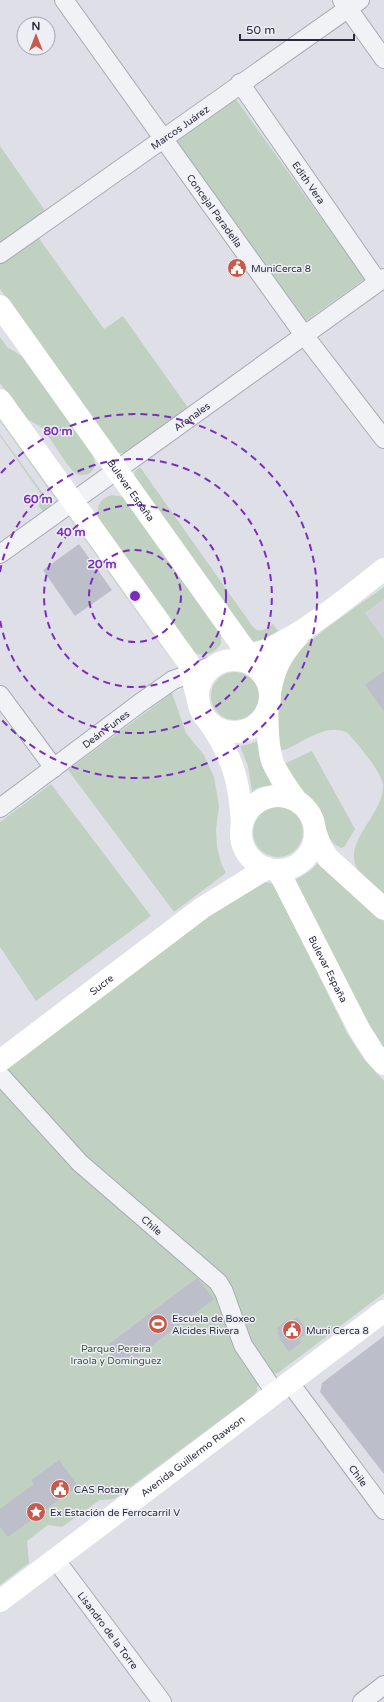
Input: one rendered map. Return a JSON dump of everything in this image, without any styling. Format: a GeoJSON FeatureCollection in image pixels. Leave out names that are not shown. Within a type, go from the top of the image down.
{"type":"FeatureCollection","features":[{"type":"Feature","properties":{"kind":"main road","name":"Bulevar España"},"geometry":{"type":"LineString","coordinates":[[0,306],[117,470],[235,660],[267,692]]}},
{"type":"Feature","properties":{"kind":"main road"},"geometry":{"type":"LineString","coordinates":[[0,400],[188,662],[204,713],[222,741],[233,766],[240,802],[242,825],[241,837],[244,848],[250,857],[258,864],[273,869],[288,868],[297,865],[311,850],[315,831]]}},
{"type":"Feature","properties":{"kind":"main road","name":"Deán Funes"},"geometry":{"type":"LineString","coordinates":[[235,660],[262,652],[310,625],[384,569]]}},
{"type":"Feature","properties":{"kind":"main road","name":"Deán Funes"},"geometry":{"type":"LineString","coordinates":[[267,692],[276,666],[283,655],[310,625]]}},
{"type":"Feature","properties":{"kind":"main road"},"geometry":{"type":"LineString","coordinates":[[235,660],[206,673],[200,682],[198,693],[204,713],[224,731],[242,731],[257,724],[267,692]]}},
{"type":"Feature","properties":{"kind":"main road"},"geometry":{"type":"LineString","coordinates":[[267,692],[269,743],[273,763],[284,783],[297,801]]}},
{"type":"Feature","properties":{"kind":"main road"},"geometry":{"type":"LineString","coordinates":[[242,825],[246,814],[254,805],[263,799],[275,796],[286,796],[297,801],[306,808],[313,819],[315,831],[321,847],[328,858],[384,910]]}},
{"type":"Feature","properties":{"kind":"main road","name":"Sucre"},"geometry":{"type":"LineString","coordinates":[[0,1061],[202,908],[237,873],[243,862],[244,848]]}},
{"type":"Feature","properties":{"kind":"main road","name":"Bulevar España"},"geometry":{"type":"LineString","coordinates":[[273,869],[359,1029],[374,1053],[384,1064]]}},
{"type":"Feature","properties":{"kind":"main road","name":"Sucre"},"geometry":{"type":"LineString","coordinates":[[202,908],[273,869]]}},
{"type":"Feature","properties":{"kind":"main road","name":"Avenida Guillermo Rawson"},"geometry":{"type":"LineString","coordinates":[[0,1601],[384,1311]]}},
{"type":"Feature","properties":{"kind":"street","name":"Concejal Paradella"},"geometry":{"type":"LineString","coordinates":[[64,0],[304,335],[384,438]]}},
{"type":"Feature","properties":{"kind":"street","name":"Marcos Juárez"},"geometry":{"type":"LineString","coordinates":[[0,254],[350,3]]}},
{"type":"Feature","properties":{"kind":"street"},"geometry":{"type":"LineString","coordinates":[[350,3],[384,59]]}},
{"type":"Feature","properties":{"kind":"street","name":"Edith Vera"},"geometry":{"type":"LineString","coordinates":[[240,83],[381,280]]}},
{"type":"Feature","properties":{"kind":"street","name":"Arenales"},"geometry":{"type":"LineString","coordinates":[[0,554],[381,280]]}},
{"type":"Feature","properties":{"kind":"street","name":"Deán Funes"},"geometry":{"type":"LineString","coordinates":[[0,808],[140,703],[174,680],[191,672],[235,660]]}},
{"type":"Feature","properties":{"kind":"street"},"geometry":{"type":"LineString","coordinates":[[0,695],[54,768]]}},
{"type":"Feature","properties":{"kind":"street","name":"Chile"},"geometry":{"type":"LineString","coordinates":[[0,1075],[80,1163],[218,1282],[224,1292],[243,1345],[283,1388],[384,1510]]}},
{"type":"Feature","properties":{"kind":"street","name":"Lisandro de la Torre"},"geometry":{"type":"LineString","coordinates":[[55,1559],[162,1702]]}},
{"type":"Feature","properties":{"kind":"street"},"geometry":{"type":"LineString","coordinates":[[362,1702],[384,1685]]}},
{"type":"Feature","properties":{"kind":"shaded area"},"geometry":{"type":"Polygon","coordinates":[[[384,599],[384,639],[365,613],[384,599]]]}},
{"type":"Feature","properties":{"kind":"green space"},"geometry":{"type":"Polygon","coordinates":[[[235,98],[365,279],[306,321],[176,140],[235,98]]]}},
{"type":"Feature","properties":{"kind":"green space"},"geometry":{"type":"Polygon","coordinates":[[[0,146],[46,212],[0,246],[0,146]]]}},
{"type":"Feature","properties":{"kind":"green space"},"geometry":{"type":"Polygon","coordinates":[[[38,237],[104,329],[123,316],[189,409],[125,453],[117,453],[0,289],[0,264],[38,237]]]}},
{"type":"Feature","properties":{"kind":"green space"},"geometry":{"type":"Polygon","coordinates":[[[0,337],[7,347],[22,356],[93,456],[95,465],[91,473],[79,475],[75,473],[45,431],[25,418],[0,383],[0,337]]]}},
{"type":"Feature","properties":{"kind":"green space"},"geometry":{"type":"Polygon","coordinates":[[[0,418],[57,498],[57,501],[0,421],[0,418]]]}},
{"type":"Feature","properties":{"kind":"green space"},"geometry":{"type":"Polygon","coordinates":[[[0,434],[52,506],[43,512],[39,506],[41,494],[0,434]]]}},
{"type":"Feature","properties":{"kind":"green space"},"geometry":{"type":"Polygon","coordinates":[[[140,467],[253,627],[261,630],[273,624],[278,631],[262,641],[252,641],[134,476],[135,471],[140,467]]]}},
{"type":"Feature","properties":{"kind":"green space"},"geometry":{"type":"Polygon","coordinates":[[[112,495],[124,497],[221,633],[221,644],[213,652],[202,655],[195,653],[98,517],[100,503],[108,496],[112,495]]]}},
{"type":"Feature","properties":{"kind":"green space"},"geometry":{"type":"Polygon","coordinates":[[[69,517],[71,517],[172,661],[171,660],[69,517]]]}},
{"type":"Feature","properties":{"kind":"green space"},"geometry":{"type":"Polygon","coordinates":[[[384,587],[384,599],[365,613],[384,639],[384,895],[361,875],[354,861],[354,850],[358,840],[377,808],[381,797],[383,785],[378,772],[369,758],[349,734],[342,731],[325,731],[285,750],[279,750],[278,719],[282,678],[285,668],[290,660],[314,638],[384,587]]]}},
{"type":"Feature","properties":{"kind":"green space"},"geometry":{"type":"Polygon","coordinates":[[[230,672],[240,672],[249,676],[255,682],[258,687],[258,705],[249,716],[240,720],[230,720],[221,716],[215,710],[211,701],[211,691],[215,682],[221,676],[230,672]]]}},
{"type":"Feature","properties":{"kind":"green space"},"geometry":{"type":"Polygon","coordinates":[[[172,693],[186,733],[204,755],[214,777],[219,806],[216,829],[217,847],[221,863],[226,873],[174,912],[68,770],[172,693]]]}},
{"type":"Feature","properties":{"kind":"green space"},"geometry":{"type":"Polygon","coordinates":[[[257,741],[261,763],[272,785],[257,788],[252,792],[248,766],[240,746],[257,741]]]}},
{"type":"Feature","properties":{"kind":"green space"},"geometry":{"type":"Polygon","coordinates":[[[312,751],[355,829],[345,846],[342,848],[335,845],[330,839],[315,803],[302,791],[284,764],[312,751]]]}},
{"type":"Feature","properties":{"kind":"green space"},"geometry":{"type":"Polygon","coordinates":[[[51,784],[151,916],[36,1001],[0,947],[0,822],[51,784]]]}},
{"type":"Feature","properties":{"kind":"green space"},"geometry":{"type":"Polygon","coordinates":[[[273,807],[283,807],[296,814],[303,827],[303,837],[296,850],[283,857],[273,857],[264,853],[257,846],[253,837],[253,827],[257,818],[264,811],[273,807]]]}},
{"type":"Feature","properties":{"kind":"green space"},"geometry":{"type":"Polygon","coordinates":[[[318,863],[384,921],[384,1049],[373,1035],[295,880],[311,870],[318,863]]]}},
{"type":"Feature","properties":{"kind":"green space","name":"Parque Pereira Iraola y Domínguez"},"geometry":{"type":"Polygon","coordinates":[[[263,882],[271,883],[276,887],[347,1033],[364,1059],[384,1081],[384,1293],[278,1373],[273,1374],[214,1285],[258,1382],[257,1391],[252,1397],[114,1499],[100,1500],[62,1527],[48,1525],[27,1541],[29,1563],[0,1585],[0,1082],[3,1069],[205,916],[263,882]]]}},
{"type":"Feature","properties":{"kind":"building"},"geometry":{"type":"Polygon","coordinates":[[[79,544],[112,590],[75,616],[43,570],[79,544]]]}},
{"type":"Feature","properties":{"kind":"building"},"geometry":{"type":"Polygon","coordinates":[[[384,671],[384,711],[365,685],[384,671]]]}},
{"type":"Feature","properties":{"kind":"building","name":"Escuela de Boxeo Alcides Rivera"},"geometry":{"type":"Polygon","coordinates":[[[197,1278],[214,1299],[122,1368],[105,1347],[197,1278]]]}},
{"type":"Feature","properties":{"kind":"building"},"geometry":{"type":"Polygon","coordinates":[[[297,1317],[309,1332],[299,1339],[301,1342],[289,1352],[279,1338],[280,1337],[277,1332],[279,1331],[277,1328],[287,1320],[289,1322],[297,1317]]]}},
{"type":"Feature","properties":{"kind":"building"},"geometry":{"type":"Polygon","coordinates":[[[384,1336],[384,1474],[320,1392],[322,1383],[384,1336]]]}},
{"type":"Feature","properties":{"kind":"building"},"geometry":{"type":"Polygon","coordinates":[[[59,1460],[78,1486],[8,1537],[0,1527],[0,1509],[34,1484],[31,1480],[59,1460]]]}},
{"type":"Feature","properties":{"kind":"place","name":"MuniCerca 8"},"geometry":{"type":"Point","coordinates":[237,268]}},
{"type":"Feature","properties":{"kind":"place","name":"Escuela de Boxeo Alcides Rivera"},"geometry":{"type":"Point","coordinates":[158,1324]}},
{"type":"Feature","properties":{"kind":"place","name":"Muni Cerca 8"},"geometry":{"type":"Point","coordinates":[292,1330]}},
{"type":"Feature","properties":{"kind":"place","name":"CAS Rotary"},"geometry":{"type":"Point","coordinates":[60,1489]}},
{"type":"Feature","properties":{"kind":"place","name":"Ex Estación de Ferrocarril V"},"geometry":{"type":"Point","coordinates":[36,1512]}}]}
